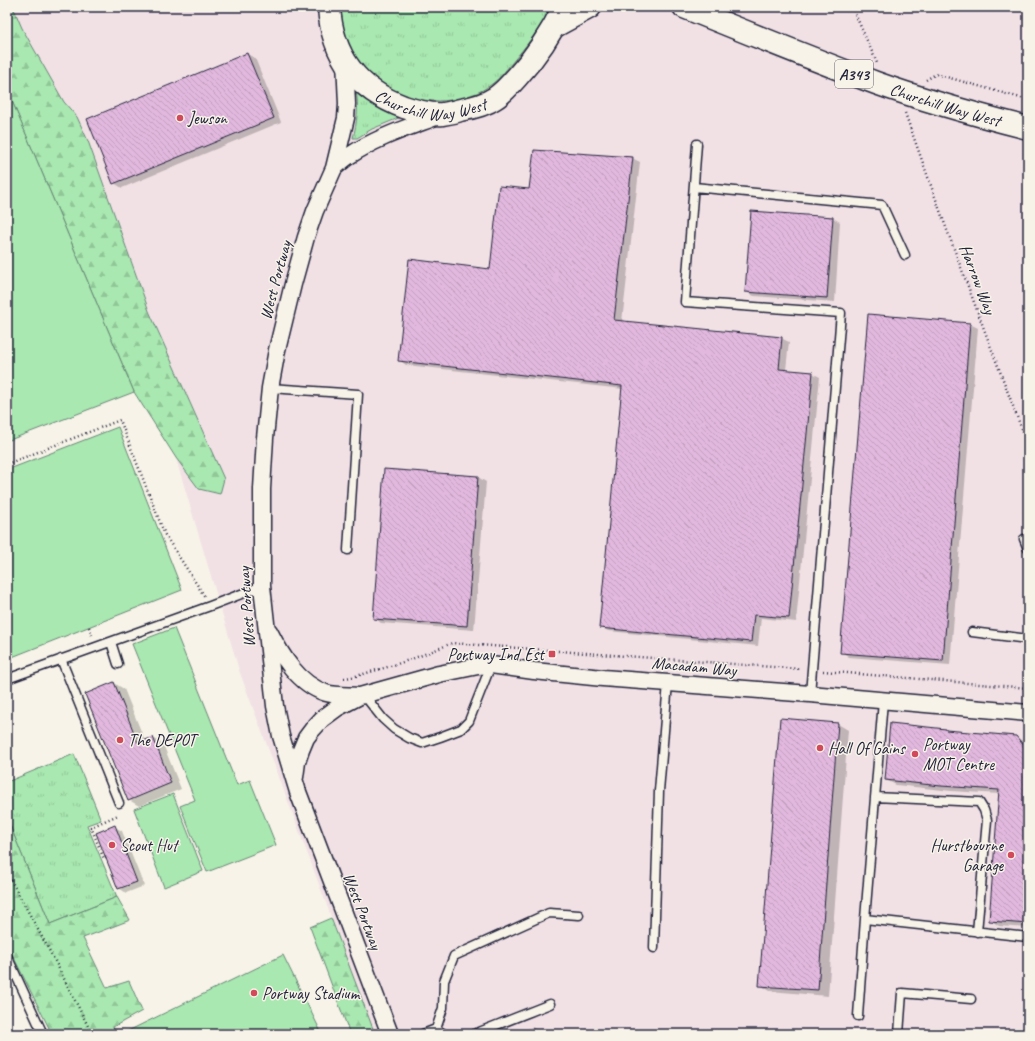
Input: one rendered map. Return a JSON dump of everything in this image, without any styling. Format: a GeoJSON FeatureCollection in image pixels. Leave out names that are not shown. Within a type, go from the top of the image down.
{"type":"FeatureCollection","features":[{"type":"Feature","properties":{"kind":"main road","name":"Churchill Way West"},"geometry":{"type":"LineString","coordinates":[[329,7],[331,30],[337,47],[345,61],[363,84],[391,102],[416,110],[442,114],[470,108],[495,98],[522,72],[548,38],[559,17],[590,7]]}},
{"type":"Feature","properties":{"kind":"main road","name":"Churchill Way West"},"geometry":{"type":"LineString","coordinates":[[684,7],[878,83],[1000,121],[1028,128]]}},
{"type":"Feature","properties":{"kind":"street","name":"West Portway"},"geometry":{"type":"LineString","coordinates":[[345,61],[347,104],[346,118],[334,168],[315,211],[306,237],[285,315],[270,388],[262,488],[262,586],[274,706],[281,736],[301,800],[390,1034]]}},
{"type":"Feature","properties":{"kind":"street"},"geometry":{"type":"LineString","coordinates":[[334,168],[348,156],[367,145],[397,131],[442,114]]}},
{"type":"Feature","properties":{"kind":"street"},"geometry":{"type":"LineString","coordinates":[[265,624],[285,659],[307,683],[327,693],[339,695],[362,695]]}},
{"type":"Feature","properties":{"kind":"street","name":"Macadam Way"},"geometry":{"type":"LineString","coordinates":[[362,695],[439,674],[478,666],[491,665],[603,678],[1028,713]]}},
{"type":"Feature","properties":{"kind":"street"},"geometry":{"type":"LineString","coordinates":[[295,779],[297,762],[301,750],[306,738],[312,730],[322,719],[337,708],[362,695]]}},
{"type":"Feature","properties":{"kind":"lane"},"geometry":{"type":"LineString","coordinates":[[697,144],[685,302],[841,313],[810,694]]}},
{"type":"Feature","properties":{"kind":"lane"},"geometry":{"type":"LineString","coordinates":[[694,187],[882,205],[905,255]]}},
{"type":"Feature","properties":{"kind":"lane"},"geometry":{"type":"LineString","coordinates":[[270,388],[358,394],[348,550]]}},
{"type":"Feature","properties":{"kind":"lane"},"geometry":{"type":"LineString","coordinates":[[1024,539],[1028,549]]}},
{"type":"Feature","properties":{"kind":"lane"},"geometry":{"type":"LineString","coordinates":[[7,679],[262,586]]}},
{"type":"Feature","properties":{"kind":"lane"},"geometry":{"type":"LineString","coordinates":[[972,632],[1028,639]]}},
{"type":"Feature","properties":{"kind":"lane"},"geometry":{"type":"LineString","coordinates":[[111,642],[118,664]]}},
{"type":"Feature","properties":{"kind":"lane"},"geometry":{"type":"LineString","coordinates":[[61,659],[119,803]]}},
{"type":"Feature","properties":{"kind":"lane"},"geometry":{"type":"LineString","coordinates":[[362,695],[394,729],[409,738],[422,743],[461,729],[469,720],[491,665]]}},
{"type":"Feature","properties":{"kind":"lane"},"geometry":{"type":"LineString","coordinates":[[654,948],[659,791],[668,683]]}},
{"type":"Feature","properties":{"kind":"lane"},"geometry":{"type":"LineString","coordinates":[[858,1016],[883,701]]}},
{"type":"Feature","properties":{"kind":"lane"},"geometry":{"type":"LineString","coordinates":[[875,797],[979,802],[984,810],[987,820],[977,932]]}},
{"type":"Feature","properties":{"kind":"lane"},"geometry":{"type":"LineString","coordinates":[[436,1029],[443,1008],[444,981],[454,956],[549,914],[578,915]]}},
{"type":"Feature","properties":{"kind":"lane"},"geometry":{"type":"LineString","coordinates":[[865,919],[1028,937]]}},
{"type":"Feature","properties":{"kind":"lane"},"geometry":{"type":"LineString","coordinates":[[7,956],[43,1034]]}},
{"type":"Feature","properties":{"kind":"lane"},"geometry":{"type":"LineString","coordinates":[[899,1034],[902,993],[971,999]]}},
{"type":"Feature","properties":{"kind":"lane"},"geometry":{"type":"LineString","coordinates":[[474,1034],[550,1004]]}},
{"type":"Feature","properties":{"kind":"lane"},"geometry":{"type":"LineString","coordinates":[[423,1034],[436,1029]]}},
{"type":"Feature","properties":{"kind":"lane"},"geometry":{"type":"LineString","coordinates":[[436,1029],[444,1034]]}},
{"type":"Feature","properties":{"kind":"path"},"geometry":{"type":"LineString","coordinates":[[852,7],[878,65],[878,83]]}},
{"type":"Feature","properties":{"kind":"path"},"geometry":{"type":"LineString","coordinates":[[925,81],[936,74],[1028,100]]}},
{"type":"Feature","properties":{"kind":"path","name":"Harrow Way"},"geometry":{"type":"LineString","coordinates":[[908,121],[953,248],[1028,446]]}},
{"type":"Feature","properties":{"kind":"path"},"geometry":{"type":"LineString","coordinates":[[7,464],[120,420],[165,535],[210,606]]}},
{"type":"Feature","properties":{"kind":"path"},"geometry":{"type":"LineString","coordinates":[[89,626],[93,637]]}},
{"type":"Feature","properties":{"kind":"path"},"geometry":{"type":"LineString","coordinates":[[106,858],[104,859],[91,827],[123,813],[119,803]]}},
{"type":"Feature","properties":{"kind":"path"},"geometry":{"type":"LineString","coordinates":[[7,873],[54,959],[92,1034]]}},
{"type":"Feature","properties":{"kind":"shaded area"},"geometry":{"type":"Polygon","coordinates":[[[7,7],[1028,7],[1028,1034],[375,1034],[240,673],[142,345],[7,7]]]}},
{"type":"Feature","properties":{"kind":"green space"},"geometry":{"type":"Polygon","coordinates":[[[7,7],[13,7],[22,28],[64,102],[77,117],[88,141],[149,311],[224,479],[220,494],[199,489],[176,458],[134,392],[7,89],[7,7]]]}},
{"type":"Feature","properties":{"kind":"green space"},"geometry":{"type":"Polygon","coordinates":[[[339,7],[551,7],[533,37],[495,82],[472,95],[439,101],[416,99],[405,96],[372,78],[354,58],[347,44],[343,32],[339,7]]]}},
{"type":"Feature","properties":{"kind":"green space"},"geometry":{"type":"Polygon","coordinates":[[[7,89],[134,392],[7,441],[7,89]]]}},
{"type":"Feature","properties":{"kind":"green space"},"geometry":{"type":"Polygon","coordinates":[[[356,91],[380,108],[401,117],[372,129],[357,138],[353,138],[357,114],[356,91]]]}},
{"type":"Feature","properties":{"kind":"green space"},"geometry":{"type":"Polygon","coordinates":[[[118,427],[182,590],[7,659],[7,470],[118,427]]]}},
{"type":"Feature","properties":{"kind":"green space"},"geometry":{"type":"Polygon","coordinates":[[[174,628],[237,785],[250,780],[276,845],[207,872],[180,806],[195,800],[132,644],[174,628]]]}},
{"type":"Feature","properties":{"kind":"green space"},"geometry":{"type":"Polygon","coordinates":[[[74,754],[101,820],[87,825],[117,897],[50,924],[7,818],[7,782],[74,754]]]}},
{"type":"Feature","properties":{"kind":"green space"},"geometry":{"type":"Polygon","coordinates":[[[173,794],[203,871],[164,887],[134,809],[173,794]]]}},
{"type":"Feature","properties":{"kind":"green space"},"geometry":{"type":"Polygon","coordinates":[[[7,818],[50,924],[117,897],[130,920],[83,938],[107,988],[129,981],[142,1011],[113,1027],[116,1034],[52,1034],[7,944],[7,818]]]}},
{"type":"Feature","properties":{"kind":"green space"},"geometry":{"type":"Polygon","coordinates":[[[331,918],[375,1034],[350,1034],[310,927],[331,918]]]}},
{"type":"Feature","properties":{"kind":"green space","name":"Portway Stadium"},"geometry":{"type":"Polygon","coordinates":[[[283,955],[322,1034],[130,1034],[128,1031],[283,955]]]}},
{"type":"Feature","properties":{"kind":"building","name":"Jewson"},"geometry":{"type":"Polygon","coordinates":[[[247,53],[274,118],[113,184],[87,119],[247,53]]]}},
{"type":"Feature","properties":{"kind":"building"},"geometry":{"type":"Polygon","coordinates":[[[534,150],[633,157],[614,320],[782,337],[779,369],[813,372],[789,618],[754,615],[751,642],[599,628],[622,386],[398,361],[409,259],[490,269],[499,186],[529,189],[534,150]]]}},
{"type":"Feature","properties":{"kind":"building"},"geometry":{"type":"Polygon","coordinates":[[[751,211],[833,217],[827,298],[745,292],[751,211]]]}},
{"type":"Feature","properties":{"kind":"building"},"geometry":{"type":"Polygon","coordinates":[[[868,314],[970,323],[943,661],[840,653],[868,314]]]}},
{"type":"Feature","properties":{"kind":"building"},"geometry":{"type":"Polygon","coordinates":[[[384,469],[478,476],[467,626],[373,619],[384,469]]]}},
{"type":"Feature","properties":{"kind":"building","name":"The DEPOT"},"geometry":{"type":"Polygon","coordinates":[[[114,682],[138,743],[153,737],[171,783],[128,801],[85,694],[114,682]]]}},
{"type":"Feature","properties":{"kind":"building"},"geometry":{"type":"Polygon","coordinates":[[[780,718],[838,723],[818,990],[759,986],[780,718]]]}},
{"type":"Feature","properties":{"kind":"building","name":"Hurstbourne Garage"},"geometry":{"type":"Polygon","coordinates":[[[890,723],[946,730],[1016,736],[1028,751],[1028,924],[989,921],[999,790],[885,780],[890,723]]]}},
{"type":"Feature","properties":{"kind":"building","name":"Scout Hut"},"geometry":{"type":"Polygon","coordinates":[[[115,825],[137,882],[118,889],[96,833],[115,825]]]}},
{"type":"Feature","properties":{"kind":"place","name":"Jewson"},"geometry":{"type":"Point","coordinates":[180,118]}},
{"type":"Feature","properties":{"kind":"place","name":"Portway Ind Est"},"geometry":{"type":"Point","coordinates":[552,654]}},
{"type":"Feature","properties":{"kind":"place","name":"The DEPOT"},"geometry":{"type":"Point","coordinates":[120,740]}},
{"type":"Feature","properties":{"kind":"place","name":"Hall Of Gains"},"geometry":{"type":"Point","coordinates":[820,748]}},
{"type":"Feature","properties":{"kind":"place","name":"Portway MOT Centre"},"geometry":{"type":"Point","coordinates":[915,754]}},
{"type":"Feature","properties":{"kind":"place","name":"Scout Hut"},"geometry":{"type":"Point","coordinates":[112,845]}},
{"type":"Feature","properties":{"kind":"place","name":"Hurstbourne Garage"},"geometry":{"type":"Point","coordinates":[1011,855]}},
{"type":"Feature","properties":{"kind":"place","name":"Portway Stadium"},"geometry":{"type":"Point","coordinates":[254,993]}}]}
